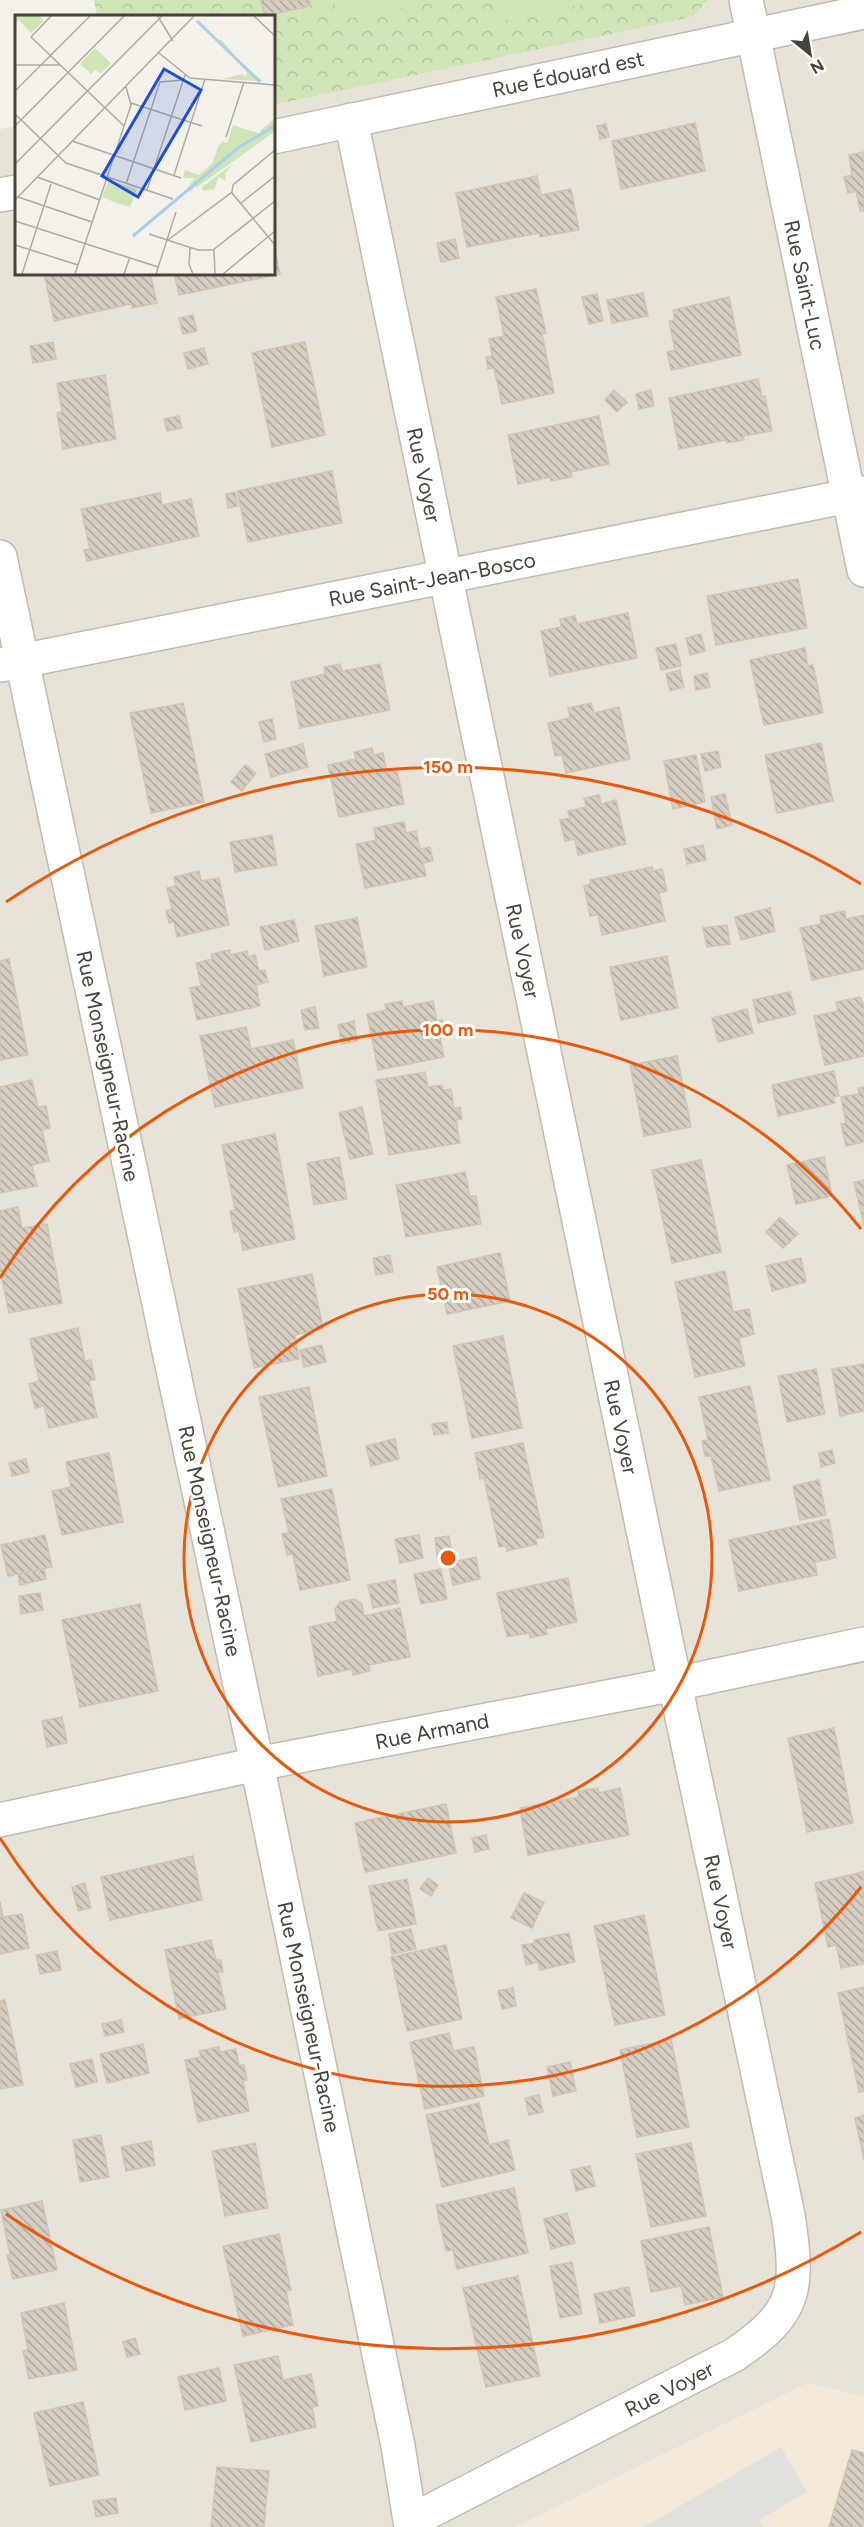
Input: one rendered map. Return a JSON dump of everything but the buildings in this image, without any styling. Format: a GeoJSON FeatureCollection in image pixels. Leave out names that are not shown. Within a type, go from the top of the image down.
{"type":"FeatureCollection","features":[{"type":"Feature","properties":{"kind":"street","name":"Rue Saint-Luc"},"geometry":{"type":"LineString","coordinates":[[746,0],[856,494],[864,570]]}},
{"type":"Feature","properties":{"kind":"street","name":"Rue Édouard est"},"geometry":{"type":"LineString","coordinates":[[274,137],[864,12]]}},
{"type":"Feature","properties":{"kind":"street","name":"Rue Voyer"},"geometry":{"type":"LineString","coordinates":[[351,120],[675,1684],[788,2216],[793,2249],[791,2292],[784,2309],[773,2325],[734,2355],[411,2524]]}},
{"type":"Feature","properties":{"kind":"street"},"geometry":{"type":"LineString","coordinates":[[0,195],[15,192]]}},
{"type":"Feature","properties":{"kind":"street","name":"Rue Saint-Jean-Bosco"},"geometry":{"type":"LineString","coordinates":[[11,663],[856,494]]}},
{"type":"Feature","properties":{"kind":"street","name":"Rue Monseigneur-Racine"},"geometry":{"type":"LineString","coordinates":[[0,557],[11,663],[257,1764],[400,2455],[411,2524]]}},
{"type":"Feature","properties":{"kind":"street","name":"Rue Armand"},"geometry":{"type":"LineString","coordinates":[[0,1820],[257,1764],[675,1684],[864,1644]]}},
{"type":"Feature","properties":{"kind":"shaded area"},"geometry":{"type":"Polygon","coordinates":[[[709,0],[864,0],[864,2397],[808,2383],[516,2527],[0,2527],[0,129],[15,126],[15,274],[274,274],[274,105],[683,19],[704,7],[709,0]]]}},
{"type":"Feature","properties":{"kind":"shaded area"},"geometry":{"type":"Polygon","coordinates":[[[808,2383],[864,2397],[864,2527],[516,2527],[808,2383]]]}},
{"type":"Feature","properties":{"kind":"shaded area"},"geometry":{"type":"Polygon","coordinates":[[[781,2447],[807,2492],[759,2520],[763,2527],[644,2527],[781,2447]]]}},
{"type":"Feature","properties":{"kind":"green space"},"geometry":{"type":"Polygon","coordinates":[[[94,0],[709,0],[694,15],[683,19],[274,105],[274,15],[97,15],[94,0]]]}},
{"type":"Feature","properties":{"kind":"green space"},"geometry":{"type":"Polygon","coordinates":[[[334,0],[438,0],[338,21],[334,0]]]}},
{"type":"Feature","properties":{"kind":"green space"},"geometry":{"type":"Polygon","coordinates":[[[492,0],[607,0],[497,22],[492,0]]]}}]}
